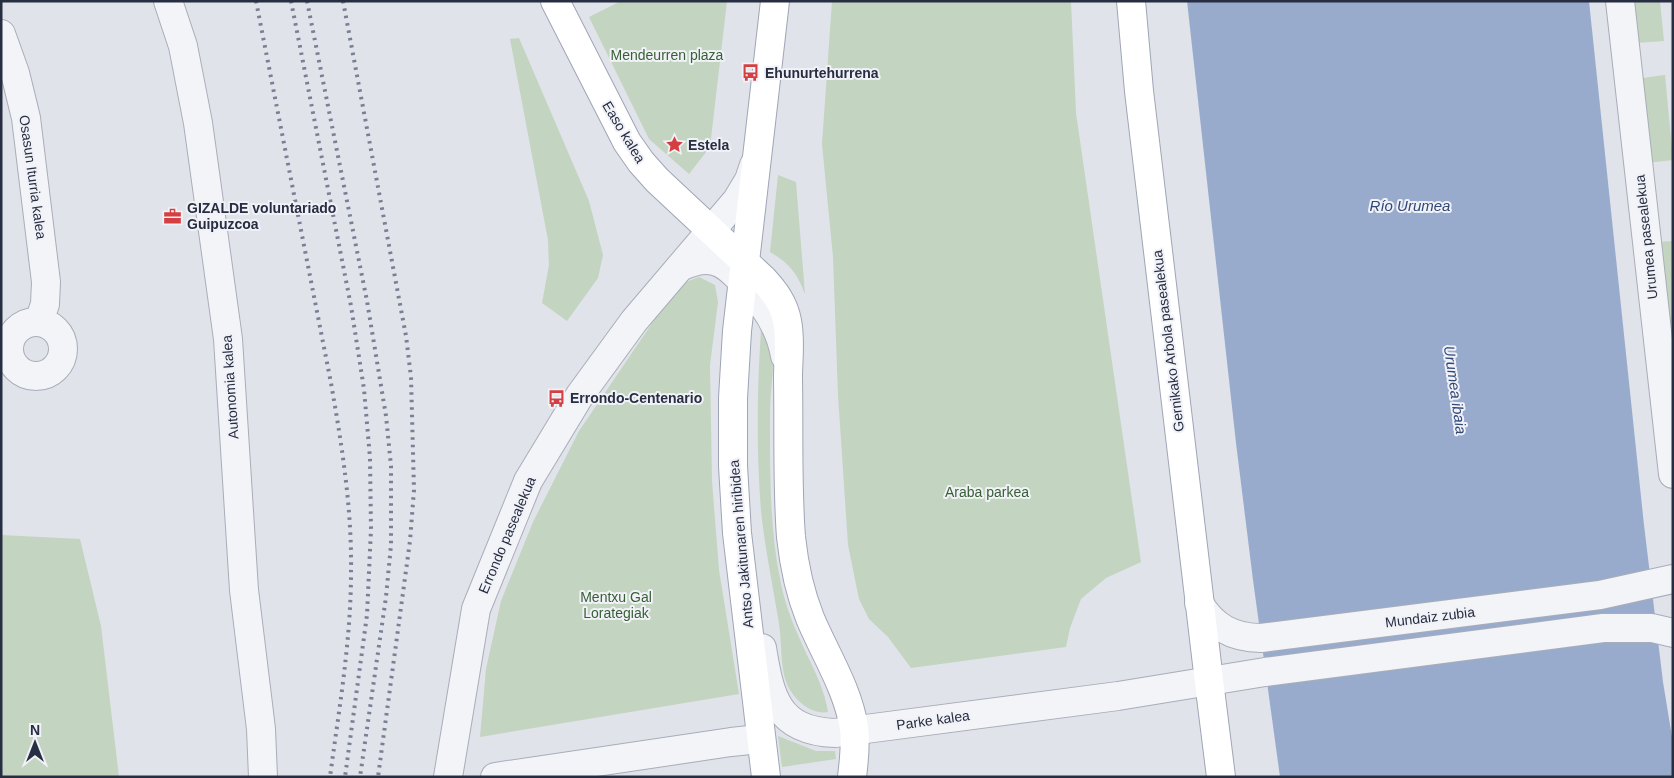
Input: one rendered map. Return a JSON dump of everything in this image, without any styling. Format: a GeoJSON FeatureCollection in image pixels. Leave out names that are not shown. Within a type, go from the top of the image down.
{"type":"FeatureCollection","features":[{"type":"Feature","properties":{"kind":"main road","name":"Easo kalea"},"geometry":{"type":"LineString","coordinates":[[556,1],[594,80],[627,142],[636,155],[657,180],[711,230],[743,271]]}},
{"type":"Feature","properties":{"kind":"main road"},"geometry":{"type":"LineString","coordinates":[[756,160],[775,1]]}},
{"type":"Feature","properties":{"kind":"main road","name":"Gernikako Arbola pasealekua"},"geometry":{"type":"LineString","coordinates":[[1131,1],[1138,91],[1208,681],[1222,777]]}},
{"type":"Feature","properties":{"kind":"main road","name":"Antso Jakitunaren hiribidea"},"geometry":{"type":"LineString","coordinates":[[756,160],[736,331],[733,466],[744,599],[766,777]]}},
{"type":"Feature","properties":{"kind":"main road"},"geometry":{"type":"LineString","coordinates":[[743,271],[764,279],[782,305],[790,336],[788,374],[790,523],[799,587],[810,617],[845,694],[854,731],[855,746],[852,777]]}},
{"type":"Feature","properties":{"kind":"street","name":"Autonomia kalea"},"geometry":{"type":"LineString","coordinates":[[168,1],[182,46],[198,124],[228,339],[244,590],[261,729],[263,777]]}},
{"type":"Feature","properties":{"kind":"street","name":"Urumea pasealekua"},"geometry":{"type":"LineString","coordinates":[[1620,1],[1673,474]]}},
{"type":"Feature","properties":{"kind":"street","name":"Osasun Iturria kalea"},"geometry":{"type":"LineString","coordinates":[[1,34],[21,95],[29,140],[46,282],[45,304],[39,322]]}},
{"type":"Feature","properties":{"kind":"street"},"geometry":{"type":"LineString","coordinates":[[680,267],[737,200],[749,180],[756,160]]}},
{"type":"Feature","properties":{"kind":"street"},"geometry":{"type":"LineString","coordinates":[[680,267],[702,260],[714,261],[743,271]]}},
{"type":"Feature","properties":{"kind":"street","name":"Errondo pasealekua"},"geometry":{"type":"LineString","coordinates":[[448,777],[476,608],[528,481],[580,396],[634,321],[680,267]]}},
{"type":"Feature","properties":{"kind":"street","name":"Mundaiz zubia"},"geometry":{"type":"LineString","coordinates":[[1199,603],[1214,623],[1225,630],[1248,638],[1261,638],[1600,595],[1662,582]]}},
{"type":"Feature","properties":{"kind":"street","name":"Parke kalea"},"geometry":{"type":"LineString","coordinates":[[744,599],[758,621],[767,678],[772,694],[780,708],[791,720],[804,728],[812,730],[835,733],[854,731],[1118,696],[1208,681]]}},
{"type":"Feature","properties":{"kind":"street"},"geometry":{"type":"LineString","coordinates":[[1208,681],[1603,628],[1665,631]]}},
{"type":"Feature","properties":{"kind":"street"},"geometry":{"type":"LineString","coordinates":[[495,777],[731,742],[750,740],[761,742]]}},
{"type":"Feature","properties":{"kind":"green space","name":"Mendeurren plaza"},"geometry":{"type":"Polygon","coordinates":[[[621,1],[727,1],[710,147],[689,174],[649,139],[589,17],[621,1]]]}},
{"type":"Feature","properties":{"kind":"green space","name":"Araba parkea"},"geometry":{"type":"Polygon","coordinates":[[[832,1],[1071,1],[1076,113],[1141,562],[1106,578],[1081,599],[1070,628],[1066,647],[911,668],[888,637],[869,619],[859,599],[848,545],[838,395],[833,257],[822,144],[832,1]]]}},
{"type":"Feature","properties":{"kind":"green space"},"geometry":{"type":"Polygon","coordinates":[[[1632,1],[1660,1],[1664,41],[1636,43],[1632,1]]]}},
{"type":"Feature","properties":{"kind":"green space"},"geometry":{"type":"Polygon","coordinates":[[[519,38],[589,201],[603,255],[598,278],[567,321],[542,303],[549,265],[548,240],[510,39],[519,38]]]}},
{"type":"Feature","properties":{"kind":"green space"},"geometry":{"type":"Polygon","coordinates":[[[1665,75],[1673,160],[1646,163],[1635,79],[1665,75]]]}},
{"type":"Feature","properties":{"kind":"green space"},"geometry":{"type":"Polygon","coordinates":[[[778,175],[796,182],[805,294],[792,270],[770,252],[778,175]]]}},
{"type":"Feature","properties":{"kind":"green space"},"geometry":{"type":"Polygon","coordinates":[[[1673,241],[1673,374],[1658,242],[1673,241]]]}},
{"type":"Feature","properties":{"kind":"green space","name":"Mentxu Gal Lorategiak"},"geometry":{"type":"Polygon","coordinates":[[[699,277],[715,285],[718,302],[710,365],[712,481],[719,570],[739,694],[480,737],[486,669],[501,601],[533,522],[579,431],[678,285],[699,277]]]}},
{"type":"Feature","properties":{"kind":"green space"},"geometry":{"type":"Polygon","coordinates":[[[762,317],[771,342],[773,359],[770,410],[770,476],[772,520],[777,563],[789,612],[820,683],[828,712],[809,709],[799,701],[790,690],[783,670],[779,624],[765,539],[759,487],[758,414],[762,317]]]}},
{"type":"Feature","properties":{"kind":"green space"},"geometry":{"type":"Polygon","coordinates":[[[1,535],[80,539],[101,626],[119,777],[1,777],[1,535]]]}},
{"type":"Feature","properties":{"kind":"green space"},"geometry":{"type":"Polygon","coordinates":[[[778,736],[816,751],[835,751],[836,759],[782,767],[778,736]]]}},
{"type":"Feature","properties":{"kind":"water","name":"Río Urumea"},"geometry":{"type":"Polygon","coordinates":[[[1187,1],[1589,1],[1644,525],[1663,682],[1673,743],[1673,777],[1280,777],[1236,443],[1187,1]]]}},
{"type":"Feature","properties":{"kind":"railway"},"geometry":{"type":"LineString","coordinates":[[256,1],[331,383],[348,501],[351,548],[349,624],[330,777]]}},
{"type":"Feature","properties":{"kind":"railway"},"geometry":{"type":"LineString","coordinates":[[291,1],[351,306],[364,389],[370,458],[371,529],[367,615],[345,777]]}},
{"type":"Feature","properties":{"kind":"railway"},"geometry":{"type":"LineString","coordinates":[[307,1],[367,301],[386,416],[391,466],[391,545],[386,597],[360,777]]}},
{"type":"Feature","properties":{"kind":"railway"},"geometry":{"type":"LineString","coordinates":[[343,1],[406,336],[411,377],[414,490],[410,541],[378,777]]}},
{"type":"Feature","properties":{"kind":"place","name":"Ehunurtehurrena"},"geometry":{"type":"Point","coordinates":[751,73]}},
{"type":"Feature","properties":{"kind":"place","name":"Estela"},"geometry":{"type":"Point","coordinates":[674,145]}},
{"type":"Feature","properties":{"kind":"place","name":"GIZALDE voluntariado Guipuzcoa"},"geometry":{"type":"Point","coordinates":[173,216]}},
{"type":"Feature","properties":{"kind":"place","name":"Errondo-Centenario"},"geometry":{"type":"Point","coordinates":[556,398]}},
{"type":"Feature","properties":{"kind":"water label","name":"Urumea ibaia"},"geometry":{"type":"Point","coordinates":[1455,390]}}]}
